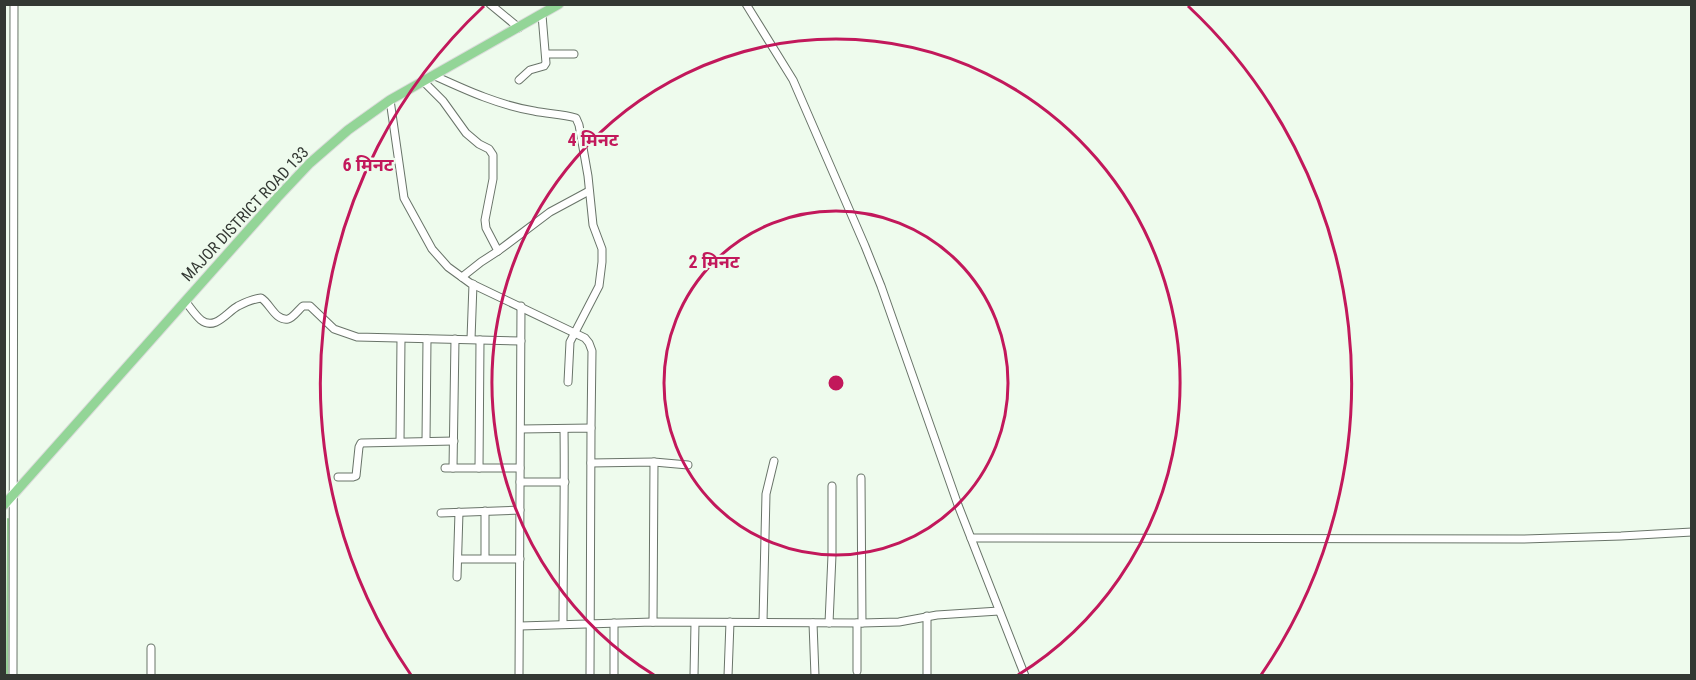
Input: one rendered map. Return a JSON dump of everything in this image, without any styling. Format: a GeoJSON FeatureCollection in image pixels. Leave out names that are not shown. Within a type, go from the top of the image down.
{"type":"FeatureCollection","features":[{"type":"Feature","properties":{"kind":"main road","name":"MAJOR DISTRICT ROAD 133"},"geometry":{"type":"LineString","coordinates":[[4,506],[276,198],[310,164],[348,130],[390,100],[559,4]]}},
{"type":"Feature","properties":{"kind":"street"},"geometry":{"type":"LineString","coordinates":[[13,675],[15,4]]}},
{"type":"Feature","properties":{"kind":"street"},"geometry":{"type":"LineString","coordinates":[[490,4],[519,27]]}},
{"type":"Feature","properties":{"kind":"street"},"geometry":{"type":"LineString","coordinates":[[746,4],[793,80],[881,286],[971,538],[1025,675]]}},
{"type":"Feature","properties":{"kind":"street"},"geometry":{"type":"LineString","coordinates":[[519,80],[530,70],[544,66],[546,63],[542,15]]}},
{"type":"Feature","properties":{"kind":"street"},"geometry":{"type":"LineString","coordinates":[[546,54],[574,54]]}},
{"type":"Feature","properties":{"kind":"street"},"geometry":{"type":"LineString","coordinates":[[433,75],[475,95],[507,105],[576,118],[579,125],[593,225],[602,249],[602,262],[599,286],[574,333],[569,348],[568,382]]}},
{"type":"Feature","properties":{"kind":"street"},"geometry":{"type":"LineString","coordinates":[[423,81],[443,101],[466,134],[489,148],[494,155],[494,178],[485,220],[486,228],[498,251]]}},
{"type":"Feature","properties":{"kind":"street"},"geometry":{"type":"LineString","coordinates":[[390,100],[404,198],[432,249],[448,267],[462,277],[585,338],[592,351],[590,675]]}},
{"type":"Feature","properties":{"kind":"street"},"geometry":{"type":"LineString","coordinates":[[462,277],[550,212],[589,191]]}},
{"type":"Feature","properties":{"kind":"street"},"geometry":{"type":"LineString","coordinates":[[471,339],[473,284]]}},
{"type":"Feature","properties":{"kind":"street"},"geometry":{"type":"LineString","coordinates":[[185,301],[200,320],[206,323],[219,322],[236,307],[261,298],[267,301],[276,316],[290,318],[303,306],[310,306],[334,329],[357,337],[521,341]]}},
{"type":"Feature","properties":{"kind":"street"},"geometry":{"type":"LineString","coordinates":[[519,675],[521,306]]}},
{"type":"Feature","properties":{"kind":"street"},"geometry":{"type":"LineString","coordinates":[[400,441],[401,339]]}},
{"type":"Feature","properties":{"kind":"street"},"geometry":{"type":"LineString","coordinates":[[426,441],[427,339]]}},
{"type":"Feature","properties":{"kind":"street"},"geometry":{"type":"LineString","coordinates":[[453,468],[455,339]]}},
{"type":"Feature","properties":{"kind":"street"},"geometry":{"type":"LineString","coordinates":[[479,468],[480,340]]}},
{"type":"Feature","properties":{"kind":"street"},"geometry":{"type":"LineString","coordinates":[[520,429],[591,428]]}},
{"type":"Feature","properties":{"kind":"street"},"geometry":{"type":"LineString","coordinates":[[563,624],[564,429]]}},
{"type":"Feature","properties":{"kind":"street"},"geometry":{"type":"LineString","coordinates":[[338,477],[356,476],[361,443],[454,441]]}},
{"type":"Feature","properties":{"kind":"street"},"geometry":{"type":"LineString","coordinates":[[764,622],[766,494],[774,460]]}},
{"type":"Feature","properties":{"kind":"street"},"geometry":{"type":"LineString","coordinates":[[591,463],[654,462],[688,465]]}},
{"type":"Feature","properties":{"kind":"street"},"geometry":{"type":"LineString","coordinates":[[653,622],[654,462]]}},
{"type":"Feature","properties":{"kind":"street"},"geometry":{"type":"LineString","coordinates":[[445,468],[520,468]]}},
{"type":"Feature","properties":{"kind":"street"},"geometry":{"type":"LineString","coordinates":[[857,671],[861,478]]}},
{"type":"Feature","properties":{"kind":"street"},"geometry":{"type":"LineString","coordinates":[[520,482],[565,482]]}},
{"type":"Feature","properties":{"kind":"street"},"geometry":{"type":"LineString","coordinates":[[829,623],[832,486]]}},
{"type":"Feature","properties":{"kind":"street"},"geometry":{"type":"LineString","coordinates":[[441,513],[520,510]]}},
{"type":"Feature","properties":{"kind":"street"},"geometry":{"type":"LineString","coordinates":[[485,511],[485,558]]}},
{"type":"Feature","properties":{"kind":"street"},"geometry":{"type":"LineString","coordinates":[[458,578],[459,512]]}},
{"type":"Feature","properties":{"kind":"street"},"geometry":{"type":"LineString","coordinates":[[971,538],[1523,539],[1692,532]]}},
{"type":"Feature","properties":{"kind":"street"},"geometry":{"type":"LineString","coordinates":[[458,559],[520,559]]}},
{"type":"Feature","properties":{"kind":"street"},"geometry":{"type":"LineString","coordinates":[[520,626],[653,622],[899,622],[927,616],[999,612]]}},
{"type":"Feature","properties":{"kind":"street"},"geometry":{"type":"LineString","coordinates":[[927,616],[927,675]]}},
{"type":"Feature","properties":{"kind":"street"},"geometry":{"type":"LineString","coordinates":[[728,675],[730,622]]}},
{"type":"Feature","properties":{"kind":"street"},"geometry":{"type":"LineString","coordinates":[[614,623],[614,675]]}},
{"type":"Feature","properties":{"kind":"street"},"geometry":{"type":"LineString","coordinates":[[694,675],[695,623]]}},
{"type":"Feature","properties":{"kind":"street"},"geometry":{"type":"LineString","coordinates":[[813,623],[814,675]]}},
{"type":"Feature","properties":{"kind":"street"},"geometry":{"type":"LineString","coordinates":[[151,648],[151,675]]}},
{"type":"Feature","properties":{"kind":"waterway"},"geometry":{"type":"LineString","coordinates":[[7,676],[8,519]]}}]}
